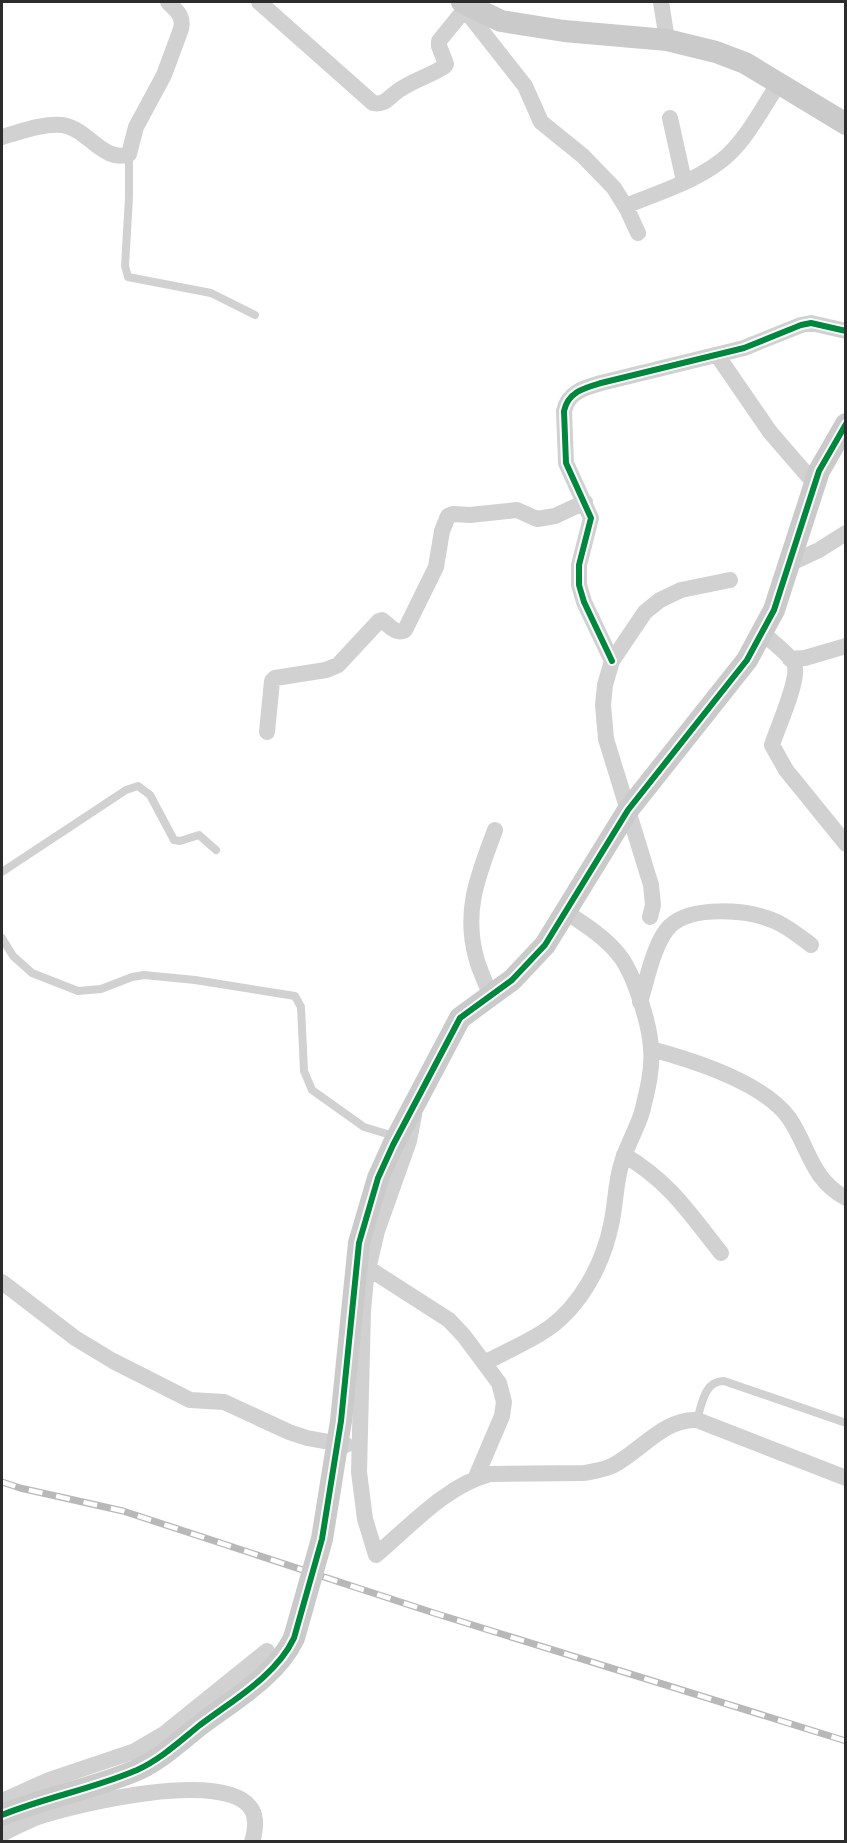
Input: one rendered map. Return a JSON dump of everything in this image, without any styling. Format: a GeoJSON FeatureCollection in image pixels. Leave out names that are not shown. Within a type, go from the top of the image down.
{"type":"FeatureCollection","features":[{"type":"Feature","properties":{"kind":"street"},"geometry":{"type":"LineString","coordinates":[[2,137],[41,127],[63,125],[78,131],[111,155],[118,157],[129,154],[136,127],[164,75],[181,30],[180,13],[168,2]]}},
{"type":"Feature","properties":{"kind":"street"},"geometry":{"type":"LineString","coordinates":[[259,2],[377,104],[384,103],[405,86],[447,64],[441,51],[440,41],[462,4]]}},
{"type":"Feature","properties":{"kind":"street"},"geometry":{"type":"LineString","coordinates":[[661,2],[667,40]]}},
{"type":"Feature","properties":{"kind":"street"},"geometry":{"type":"LineString","coordinates":[[462,4],[501,21],[667,40],[716,52],[734,58],[846,124]]}},
{"type":"Feature","properties":{"kind":"street"},"geometry":{"type":"LineString","coordinates":[[462,4],[525,86],[541,122],[600,172],[614,188],[626,206],[638,233]]}},
{"type":"Feature","properties":{"kind":"street"},"geometry":{"type":"LineString","coordinates":[[626,206],[684,181],[729,154],[757,117],[778,83]]}},
{"type":"Feature","properties":{"kind":"street"},"geometry":{"type":"LineString","coordinates":[[669,118],[684,181]]}},
{"type":"Feature","properties":{"kind":"street"},"geometry":{"type":"LineString","coordinates":[[612,661],[584,602],[579,585],[579,565],[591,518],[566,463],[564,411],[570,397],[577,391],[592,386],[744,348],[801,325],[811,323],[846,331]]}},
{"type":"Feature","properties":{"kind":"street"},"geometry":{"type":"LineString","coordinates":[[717,355],[770,432],[815,484]]}},
{"type":"Feature","properties":{"kind":"street"},"geometry":{"type":"LineString","coordinates":[[2,1815],[28,1804],[114,1779],[154,1760],[256,1682],[288,1651],[294,1638],[322,1539],[341,1421],[358,1243],[378,1178],[459,1018],[512,980],[545,945],[603,847],[628,810],[747,660],[774,610],[819,471],[846,424]]}},
{"type":"Feature","properties":{"kind":"street"},"geometry":{"type":"LineString","coordinates":[[267,732],[272,681],[275,678],[326,670],[338,665],[379,621],[385,622],[395,631],[405,630],[436,567],[442,531],[448,516],[517,510],[537,519],[555,516],[585,502]]}},
{"type":"Feature","properties":{"kind":"street"},"geometry":{"type":"LineString","coordinates":[[789,564],[819,550],[846,532]]}},
{"type":"Feature","properties":{"kind":"street"},"geometry":{"type":"LineString","coordinates":[[650,917],[653,905],[651,885],[603,725],[605,685],[612,661],[645,612],[660,600],[681,590],[730,580]]}},
{"type":"Feature","properties":{"kind":"street"},"geometry":{"type":"LineString","coordinates":[[763,633],[794,663],[795,674],[774,738],[773,750],[786,770],[846,844]]}},
{"type":"Feature","properties":{"kind":"street"},"geometry":{"type":"LineString","coordinates":[[790,659],[806,658],[846,646]]}},
{"type":"Feature","properties":{"kind":"street"},"geometry":{"type":"LineString","coordinates":[[491,996],[476,960],[472,941],[471,904],[477,877],[495,830]]}},
{"type":"Feature","properties":{"kind":"street"},"geometry":{"type":"LineString","coordinates":[[640,1002],[659,944],[672,924],[684,918],[710,911],[725,910],[772,920],[811,945]]}},
{"type":"Feature","properties":{"kind":"street"},"geometry":{"type":"LineString","coordinates":[[484,1363],[548,1329],[564,1315],[585,1289],[607,1242],[619,1172],[641,1114],[646,1094],[651,1049],[630,972],[619,955],[605,941],[566,912]]}},
{"type":"Feature","properties":{"kind":"street"},"geometry":{"type":"LineString","coordinates":[[651,1049],[716,1069],[772,1102],[790,1120],[823,1181],[832,1191],[846,1198]]}},
{"type":"Feature","properties":{"kind":"street"},"geometry":{"type":"LineString","coordinates":[[414,1105],[409,1141],[383,1210],[368,1268],[361,1338],[358,1472],[362,1506],[376,1555],[445,1497],[476,1477],[489,1474],[584,1473],[598,1470],[624,1459],[677,1423],[688,1419],[697,1420],[846,1478]]}},
{"type":"Feature","properties":{"kind":"street"},"geometry":{"type":"LineString","coordinates":[[624,1155],[645,1167],[678,1198],[721,1253]]}},
{"type":"Feature","properties":{"kind":"street"},"geometry":{"type":"LineString","coordinates":[[368,1268],[458,1327],[499,1383],[504,1402],[499,1425],[476,1477]]}},
{"type":"Feature","properties":{"kind":"street"},"geometry":{"type":"LineString","coordinates":[[2,1282],[50,1321],[85,1344],[190,1400],[224,1402],[289,1432],[359,1448]]}},
{"type":"Feature","properties":{"kind":"street"},"geometry":{"type":"LineString","coordinates":[[2,1801],[50,1780],[149,1744],[267,1651]]}},
{"type":"Feature","properties":{"kind":"street"},"geometry":{"type":"LineString","coordinates":[[2,1834],[34,1819],[61,1810],[168,1790],[198,1789],[222,1792],[241,1800],[252,1810],[255,1829],[252,1842]]}},
{"type":"Feature","properties":{"kind":"lane"},"geometry":{"type":"LineString","coordinates":[[129,154],[125,266],[128,277],[211,294],[255,315]]}},
{"type":"Feature","properties":{"kind":"lane"},"geometry":{"type":"LineString","coordinates":[[2,872],[126,790],[138,786],[150,795],[174,840],[180,841],[199,835],[216,850]]}},
{"type":"Feature","properties":{"kind":"lane"},"geometry":{"type":"LineString","coordinates":[[2,938],[13,956],[32,973],[78,991],[101,989],[132,977],[144,975],[195,980],[295,996],[301,1007],[304,1071],[312,1090],[364,1126],[395,1141]]}},
{"type":"Feature","properties":{"kind":"lane"},"geometry":{"type":"LineString","coordinates":[[697,1420],[708,1386],[717,1381],[724,1381],[846,1423]]}},
{"type":"Feature","properties":{"kind":"railway"},"geometry":{"type":"LineString","coordinates":[[2,1482],[123,1511],[434,1613],[846,1741]]}},
{"type":"Feature","properties":{"kind":"cycle path"},"geometry":{"type":"LineString","coordinates":[[612,661],[584,602],[579,585],[579,565],[591,518],[566,463],[564,411],[569,399],[583,389],[595,385],[744,348],[801,325],[811,323],[846,331]]}},
{"type":"Feature","properties":{"kind":"cycle path"},"geometry":{"type":"LineString","coordinates":[[2,1815],[104,1783],[146,1766],[253,1686],[286,1652],[294,1638],[322,1539],[341,1421],[359,1243],[378,1178],[393,1145],[460,1018],[512,980],[545,945],[628,810],[747,660],[774,610],[819,471],[846,424]]}}]}
